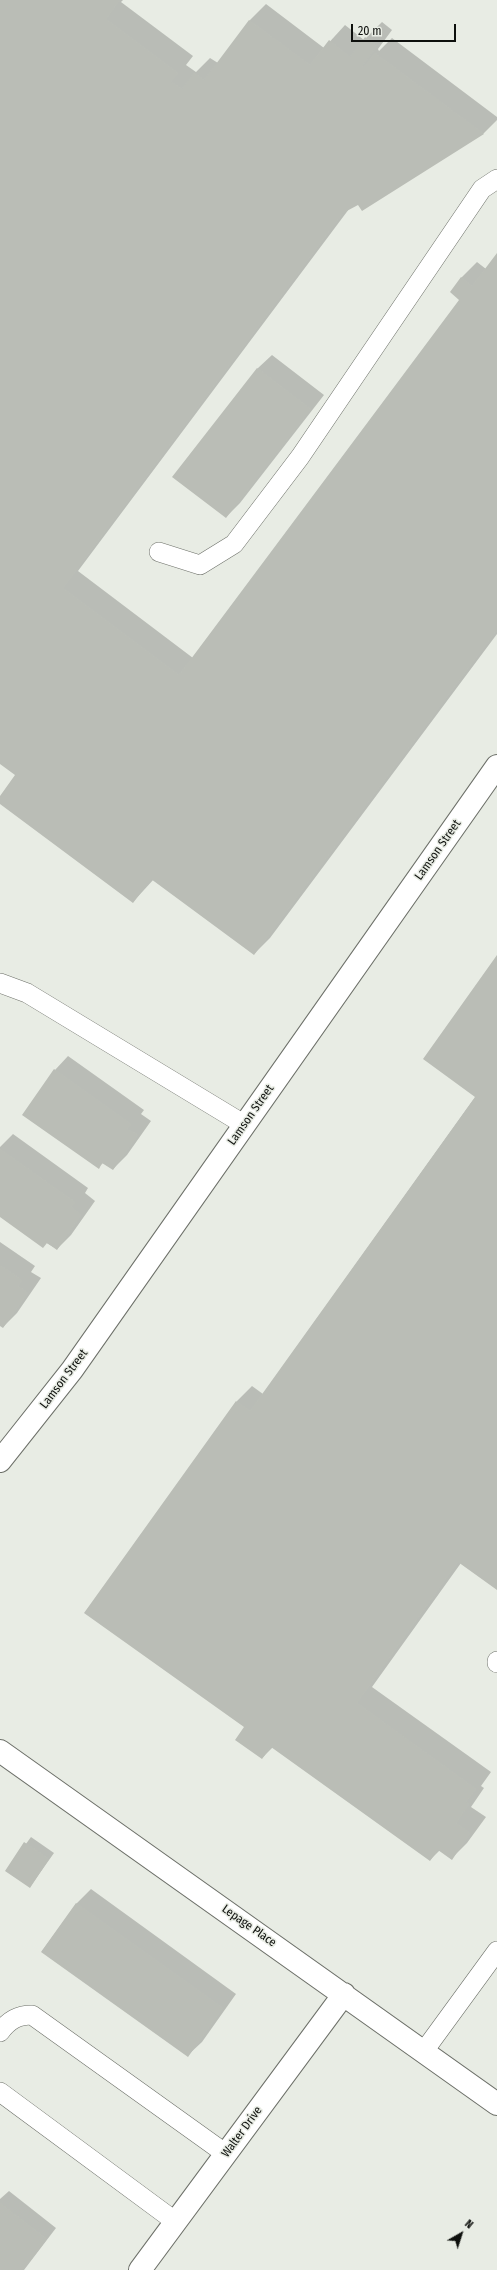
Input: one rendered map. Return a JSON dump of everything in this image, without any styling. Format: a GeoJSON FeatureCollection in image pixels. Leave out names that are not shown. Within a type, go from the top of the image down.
{"type":"FeatureCollection","features":[{"type":"Feature","properties":{"kind":"street","name":"Lamson Street"},"geometry":{"type":"LineString","coordinates":[[0,1461],[72,1370],[497,766]]}},
{"type":"Feature","properties":{"kind":"street","name":"Lepage Place"},"geometry":{"type":"LineString","coordinates":[[0,1751],[497,2104]]}},
{"type":"Feature","properties":{"kind":"street","name":"Walter Drive"},"geometry":{"type":"LineString","coordinates":[[140,2270],[344,1994]]}},
{"type":"Feature","properties":{"kind":"lane"},"geometry":{"type":"LineString","coordinates":[[159,552],[200,565],[234,544],[300,457],[482,189],[497,179]]}},
{"type":"Feature","properties":{"kind":"lane"},"geometry":{"type":"LineString","coordinates":[[0,982],[27,993],[245,1125]]}},
{"type":"Feature","properties":{"kind":"lane"},"geometry":{"type":"LineString","coordinates":[[424,2052],[497,1951]]}},
{"type":"Feature","properties":{"kind":"lane"},"geometry":{"type":"LineString","coordinates":[[0,2032],[4,2026],[19,2015],[32,2015],[226,2154]]}},
{"type":"Feature","properties":{"kind":"lane"},"geometry":{"type":"LineString","coordinates":[[0,2092],[176,2222]]}},
{"type":"Feature","properties":{"kind":"building"},"geometry":{"type":"Polygon","coordinates":[[[0,0],[120,0],[106,19],[178,73],[171,82],[182,89],[194,73],[204,80],[249,20],[310,65],[329,40],[350,57],[365,37],[377,46],[362,66],[364,67],[375,53],[484,134],[362,211],[358,205],[343,213],[63,588],[179,675],[459,300],[450,292],[461,277],[472,286],[497,253],[497,630],[254,955],[151,879],[133,903],[0,804],[0,796],[15,775],[0,764],[0,0]]]}},
{"type":"Feature","properties":{"kind":"building"},"geometry":{"type":"Polygon","coordinates":[[[257,368],[311,409],[226,518],[172,477],[257,368]]]}},
{"type":"Feature","properties":{"kind":"building"},"geometry":{"type":"Polygon","coordinates":[[[497,955],[497,1590],[458,1562],[357,1703],[476,1789],[466,1802],[469,1804],[456,1823],[470,1833],[452,1860],[438,1850],[430,1861],[271,1747],[262,1759],[235,1740],[244,1727],[84,1613],[236,1401],[250,1411],[475,1097],[423,1059],[497,955]]]}},
{"type":"Feature","properties":{"kind":"building"},"geometry":{"type":"Polygon","coordinates":[[[54,1069],[131,1124],[127,1129],[138,1135],[113,1170],[102,1163],[99,1169],[22,1115],[54,1069]]]}},
{"type":"Feature","properties":{"kind":"building"},"geometry":{"type":"Polygon","coordinates":[[[0,1149],[75,1202],[71,1207],[81,1215],[57,1250],[47,1243],[43,1248],[0,1217],[0,1149]]]}},
{"type":"Feature","properties":{"kind":"building"},"geometry":{"type":"Polygon","coordinates":[[[0,1265],[22,1280],[18,1286],[28,1293],[3,1328],[0,1326],[0,1265]]]}},
{"type":"Feature","properties":{"kind":"building"},"geometry":{"type":"Polygon","coordinates":[[[24,1842],[49,1859],[30,1888],[5,1871],[24,1842]]]}},
{"type":"Feature","properties":{"kind":"building"},"geometry":{"type":"Polygon","coordinates":[[[76,1903],[223,2008],[188,2057],[41,1952],[76,1903]]]}},
{"type":"Feature","properties":{"kind":"building"},"geometry":{"type":"Polygon","coordinates":[[[0,2203],[47,2239],[23,2270],[0,2270],[0,2203]]]}}]}
